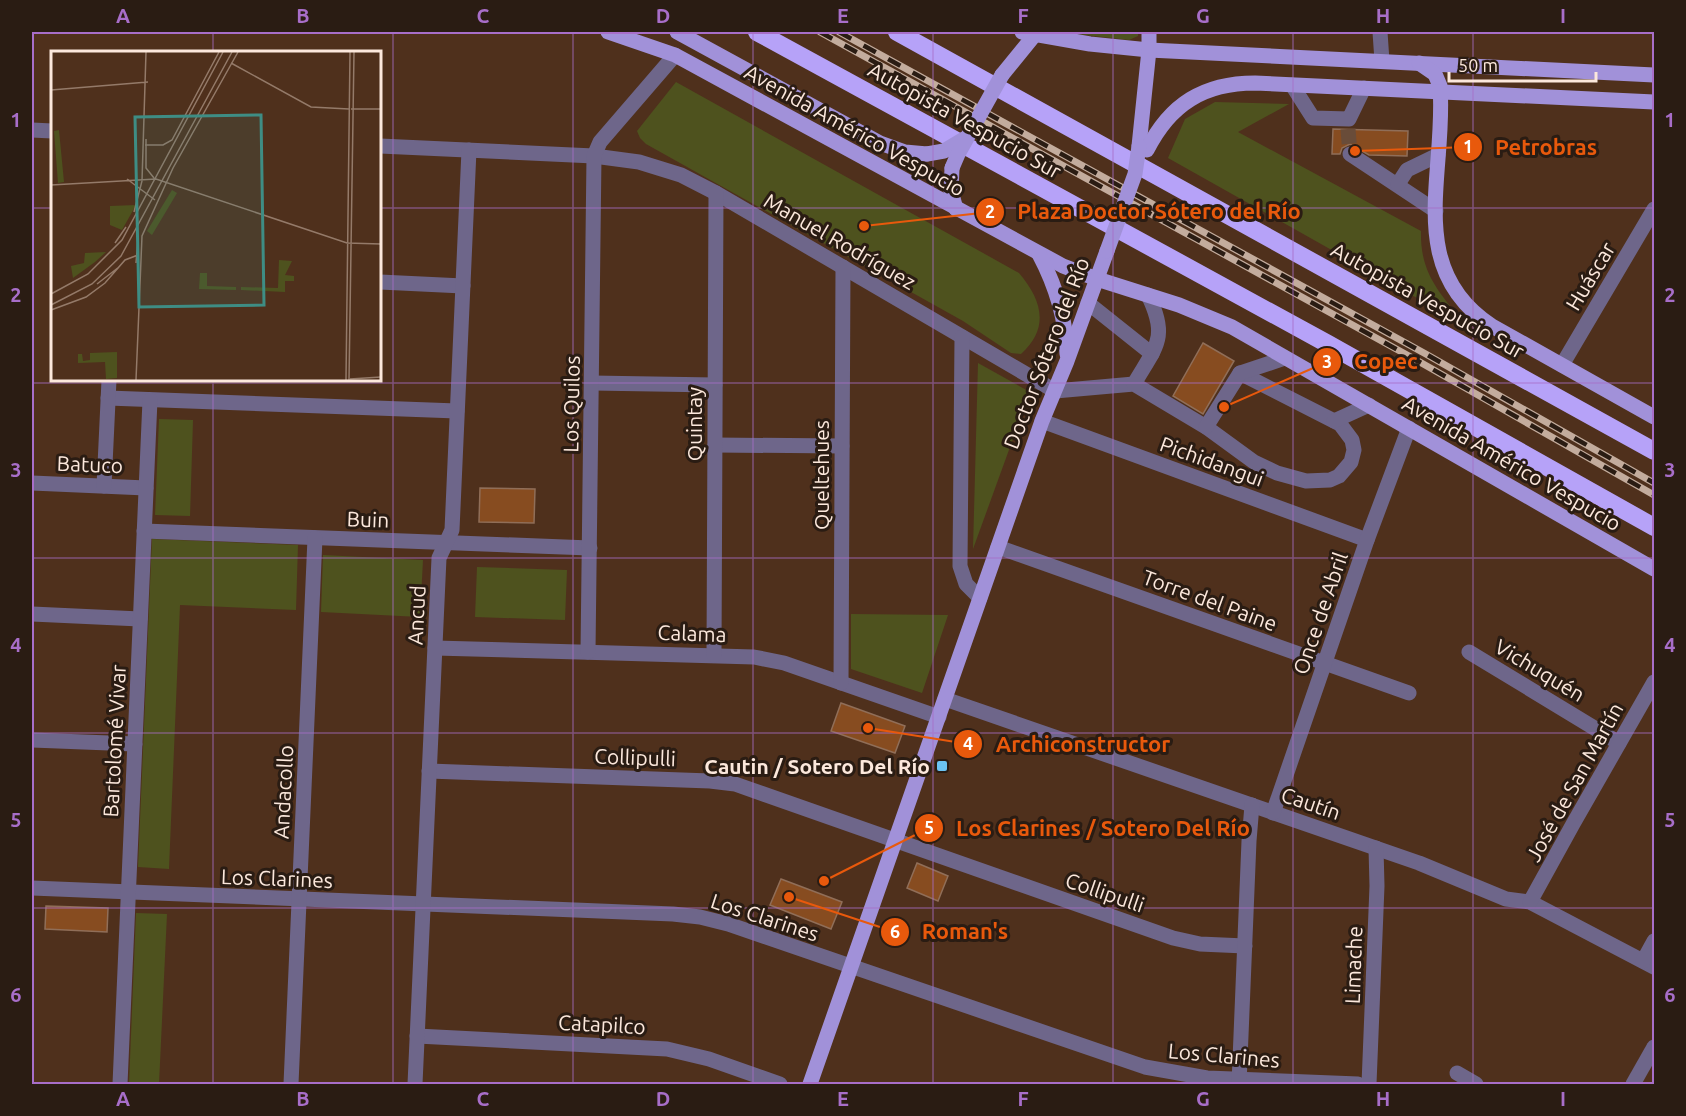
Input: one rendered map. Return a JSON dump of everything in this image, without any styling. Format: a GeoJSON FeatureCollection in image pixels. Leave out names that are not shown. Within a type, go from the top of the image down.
{"type":"FeatureCollection","features":[{"type":"Feature","properties":{"kind":"highway","name":"Autopista Vespucio Sur"},"geometry":{"type":"LineString","coordinates":[[757,32],[1328,344],[1654,527]]}},
{"type":"Feature","properties":{"kind":"highway","name":"Autopista Vespucio Sur"},"geometry":{"type":"LineString","coordinates":[[897,32],[1654,451]]}},
{"type":"Feature","properties":{"kind":"main road","name":"Avenida Américo Vespucio"},"geometry":{"type":"LineString","coordinates":[[608,32],[675,55],[1039,254],[1097,279],[1179,305],[1232,327],[1654,568]]}},
{"type":"Feature","properties":{"kind":"main road"},"geometry":{"type":"LineString","coordinates":[[677,32],[880,143],[905,152],[927,154],[944,151],[967,138]]}},
{"type":"Feature","properties":{"kind":"main road"},"geometry":{"type":"LineString","coordinates":[[956,209],[951,191],[952,168],[1002,75],[1031,32],[1090,44],[1149,50],[1654,75]]}},
{"type":"Feature","properties":{"kind":"main road"},"geometry":{"type":"LineString","coordinates":[[1143,148],[1149,32]]}},
{"type":"Feature","properties":{"kind":"main road"},"geometry":{"type":"LineString","coordinates":[[1419,63],[1435,74],[1440,92],[1435,227],[1440,259],[1453,288],[1463,302],[1492,326],[1654,417]]}},
{"type":"Feature","properties":{"kind":"main road","name":"Doctor Sótero del Río"},"geometry":{"type":"LineString","coordinates":[[810,1084],[1042,421],[1067,361],[1143,148],[1159,127],[1176,110],[1201,93],[1232,84],[1654,102]]}},
{"type":"Feature","properties":{"kind":"main road"},"geometry":{"type":"LineString","coordinates":[[1039,254],[1061,306],[1065,324],[1067,361]]}},
{"type":"Feature","properties":{"kind":"street"},"geometry":{"type":"LineString","coordinates":[[1380,32],[1382,61]]}},
{"type":"Feature","properties":{"kind":"street"},"geometry":{"type":"LineString","coordinates":[[594,156],[600,142],[675,55]]}},
{"type":"Feature","properties":{"kind":"street"},"geometry":{"type":"LineString","coordinates":[[1292,85],[1312,118],[1348,124],[1364,88]]}},
{"type":"Feature","properties":{"kind":"street"},"geometry":{"type":"LineString","coordinates":[[32,130],[51,131]]}},
{"type":"Feature","properties":{"kind":"street","name":"Manuel Rodríguez"},"geometry":{"type":"LineString","coordinates":[[381,146],[594,156],[639,162],[662,168],[681,175],[716,194],[1055,391]]}},
{"type":"Feature","properties":{"kind":"street","name":"Ancud"},"geometry":{"type":"LineString","coordinates":[[415,1084],[440,558],[452,530],[469,150]]}},
{"type":"Feature","properties":{"kind":"street"},"geometry":{"type":"LineString","coordinates":[[1350,154],[1436,211]]}},
{"type":"Feature","properties":{"kind":"street"},"geometry":{"type":"LineString","coordinates":[[1398,184],[1407,170],[1438,155]]}},
{"type":"Feature","properties":{"kind":"street","name":"Los Quilos"},"geometry":{"type":"LineString","coordinates":[[588,652],[594,156]]}},
{"type":"Feature","properties":{"kind":"street","name":"Quintay"},"geometry":{"type":"LineString","coordinates":[[714,655],[716,194]]}},
{"type":"Feature","properties":{"kind":"street","name":"Huáscar"},"geometry":{"type":"LineString","coordinates":[[1562,365],[1654,209]]}},
{"type":"Feature","properties":{"kind":"street","name":"Queltehues"},"geometry":{"type":"LineString","coordinates":[[841,683],[843,267]]}},
{"type":"Feature","properties":{"kind":"street"},"geometry":{"type":"LineString","coordinates":[[381,282],[463,286]]}},
{"type":"Feature","properties":{"kind":"street"},"geometry":{"type":"LineString","coordinates":[[1134,384],[1160,339],[1160,325],[1148,295]]}},
{"type":"Feature","properties":{"kind":"street"},"geometry":{"type":"LineString","coordinates":[[1088,303],[1152,354]]}},
{"type":"Feature","properties":{"kind":"street"},"geometry":{"type":"LineString","coordinates":[[962,337],[960,566],[966,584],[980,598]]}},
{"type":"Feature","properties":{"kind":"street"},"geometry":{"type":"LineString","coordinates":[[1206,427],[1240,374],[1285,358]]}},
{"type":"Feature","properties":{"kind":"street"},"geometry":{"type":"LineString","coordinates":[[1055,391],[1134,384],[1206,427],[1264,467],[1306,481],[1330,480],[1346,470],[1353,456],[1353,444],[1346,429],[1240,374]]}},
{"type":"Feature","properties":{"kind":"street"},"geometry":{"type":"LineString","coordinates":[[105,486],[109,381]]}},
{"type":"Feature","properties":{"kind":"street"},"geometry":{"type":"LineString","coordinates":[[592,382],[715,385]]}},
{"type":"Feature","properties":{"kind":"street"},"geometry":{"type":"LineString","coordinates":[[108,398],[457,411]]}},
{"type":"Feature","properties":{"kind":"street","name":"Bartolomé Vivar"},"geometry":{"type":"LineString","coordinates":[[120,1084],[150,400]]}},
{"type":"Feature","properties":{"kind":"street"},"geometry":{"type":"LineString","coordinates":[[1334,421],[1369,405]]}},
{"type":"Feature","properties":{"kind":"street","name":"Pichidangui"},"geometry":{"type":"LineString","coordinates":[[1042,421],[1367,540]]}},
{"type":"Feature","properties":{"kind":"street","name":"Once de Abril"},"geometry":{"type":"LineString","coordinates":[[1274,813],[1367,540],[1410,428]]}},
{"type":"Feature","properties":{"kind":"street"},"geometry":{"type":"LineString","coordinates":[[715,445],[842,446]]}},
{"type":"Feature","properties":{"kind":"street","name":"Batuco"},"geometry":{"type":"LineString","coordinates":[[32,483],[146,488]]}},
{"type":"Feature","properties":{"kind":"street","name":"Buin"},"geometry":{"type":"LineString","coordinates":[[144,531],[590,548]]}},
{"type":"Feature","properties":{"kind":"street","name":"Andacollo"},"geometry":{"type":"LineString","coordinates":[[291,1084],[315,538]]}},
{"type":"Feature","properties":{"kind":"street","name":"Torre del Paine"},"geometry":{"type":"LineString","coordinates":[[998,547],[1409,693]]}},
{"type":"Feature","properties":{"kind":"street"},"geometry":{"type":"LineString","coordinates":[[32,614],[140,619]]}},
{"type":"Feature","properties":{"kind":"street","name":"Calama"},"geometry":{"type":"LineString","coordinates":[[435,648],[714,655],[768,659],[939,717]]}},
{"type":"Feature","properties":{"kind":"street","name":"Vichuquén"},"geometry":{"type":"LineString","coordinates":[[1469,652],[1619,743]]}},
{"type":"Feature","properties":{"kind":"street","name":"José de San Martín"},"geometry":{"type":"LineString","coordinates":[[1530,903],[1654,682]]}},
{"type":"Feature","properties":{"kind":"street","name":"Cautín"},"geometry":{"type":"LineString","coordinates":[[945,699],[1419,863],[1506,898],[1546,909],[1649,964]]}},
{"type":"Feature","properties":{"kind":"street"},"geometry":{"type":"LineString","coordinates":[[32,740],[135,744]]}},
{"type":"Feature","properties":{"kind":"street","name":"Collipulli"},"geometry":{"type":"LineString","coordinates":[[429,771],[723,782],[747,787],[1173,938],[1200,944],[1245,946]]}},
{"type":"Feature","properties":{"kind":"street"},"geometry":{"type":"LineString","coordinates":[[1240,1082],[1252,805]]}},
{"type":"Feature","properties":{"kind":"street","name":"Limache"},"geometry":{"type":"LineString","coordinates":[[1370,1084],[1377,886],[1376,848]]}},
{"type":"Feature","properties":{"kind":"street","name":"Los Clarines"},"geometry":{"type":"LineString","coordinates":[[32,888],[700,916],[1145,1067],[1240,1082],[1358,1084]]}},
{"type":"Feature","properties":{"kind":"street"},"geometry":{"type":"LineString","coordinates":[[1649,964],[1654,941]]}},
{"type":"Feature","properties":{"kind":"street","name":"Catapilco"},"geometry":{"type":"LineString","coordinates":[[417,1036],[667,1049],[710,1059],[780,1084]]}},
{"type":"Feature","properties":{"kind":"street"},"geometry":{"type":"LineString","coordinates":[[1633,1084],[1654,1047]]}},
{"type":"Feature","properties":{"kind":"street"},"geometry":{"type":"LineString","coordinates":[[1457,1073],[1476,1084]]}},
{"type":"Feature","properties":{"kind":"green space"},"geometry":{"type":"Polygon","coordinates":[[[1058,32],[1138,32],[1138,36],[1129,40],[1058,32]]]}},
{"type":"Feature","properties":{"kind":"green space"},"geometry":{"type":"Polygon","coordinates":[[[676,82],[1019,273],[1033,293],[1040,314],[1036,334],[1030,344],[1021,354],[1011,353],[963,321],[646,144],[637,131],[676,82]]]}},
{"type":"Feature","properties":{"kind":"green space"},"geometry":{"type":"Polygon","coordinates":[[[1215,102],[1289,104],[1238,132],[1421,231],[1424,260],[1433,282],[1465,325],[1168,158],[1185,119],[1215,102]]]}},
{"type":"Feature","properties":{"kind":"green space"},"geometry":{"type":"Polygon","coordinates":[[[978,363],[1030,392],[973,549],[978,363]]]}},
{"type":"Feature","properties":{"kind":"green space"},"geometry":{"type":"Polygon","coordinates":[[[159,419],[193,420],[190,516],[155,515],[159,419]]]}},
{"type":"Feature","properties":{"kind":"green space"},"geometry":{"type":"Polygon","coordinates":[[[152,539],[298,545],[296,610],[180,605],[169,869],[138,867],[152,539]]]}},
{"type":"Feature","properties":{"kind":"green space"},"geometry":{"type":"Polygon","coordinates":[[[323,555],[423,560],[420,617],[321,612],[323,555]]]}},
{"type":"Feature","properties":{"kind":"green space"},"geometry":{"type":"Polygon","coordinates":[[[477,567],[567,570],[565,620],[475,617],[477,567]]]}},
{"type":"Feature","properties":{"kind":"green space"},"geometry":{"type":"Polygon","coordinates":[[[851,614],[948,615],[922,693],[851,669],[851,614]]]}},
{"type":"Feature","properties":{"kind":"green space"},"geometry":{"type":"Polygon","coordinates":[[[136,913],[167,914],[159,1084],[129,1084],[136,913]]]}},
{"type":"Feature","properties":{"kind":"building"},"geometry":{"type":"Polygon","coordinates":[[[1333,129],[1408,131],[1407,156],[1369,155],[1350,144],[1342,148],[1340,154],[1332,154],[1333,129]]]}},
{"type":"Feature","properties":{"kind":"building"},"geometry":{"type":"Polygon","coordinates":[[[1203,343],[1234,361],[1203,414],[1173,396],[1203,343]]]}},
{"type":"Feature","properties":{"kind":"building"},"geometry":{"type":"Polygon","coordinates":[[[480,488],[535,489],[534,523],[479,522],[480,488]]]}},
{"type":"Feature","properties":{"kind":"building"},"geometry":{"type":"Polygon","coordinates":[[[841,703],[905,726],[895,753],[831,731],[841,703]]]}},
{"type":"Feature","properties":{"kind":"building"},"geometry":{"type":"Polygon","coordinates":[[[917,863],[948,876],[938,901],[907,888],[917,863]]]}},
{"type":"Feature","properties":{"kind":"building"},"geometry":{"type":"Polygon","coordinates":[[[781,879],[842,902],[831,929],[770,905],[781,879]]]}},
{"type":"Feature","properties":{"kind":"building"},"geometry":{"type":"Polygon","coordinates":[[[46,906],[108,908],[107,932],[45,929],[46,906]]]}},
{"type":"Feature","properties":{"kind":"tunnel"},"geometry":{"type":"LineString","coordinates":[[1348,129],[1350,154]]}},
{"type":"Feature","properties":{"kind":"railway"},"geometry":{"type":"LineString","coordinates":[[820,32],[1418,361],[1654,495]]}},
{"type":"Feature","properties":{"kind":"railway"},"geometry":{"type":"LineString","coordinates":[[839,32],[1424,353],[1654,483]]}},
{"type":"Feature","properties":{"kind":"place","name":"Petrobras"},"geometry":{"type":"Point","coordinates":[1355,151]}},
{"type":"Feature","properties":{"kind":"place","name":"Plaza Doctor Sótero del Río"},"geometry":{"type":"Point","coordinates":[864,226]}},
{"type":"Feature","properties":{"kind":"place","name":"Copec"},"geometry":{"type":"Point","coordinates":[1224,407]}},
{"type":"Feature","properties":{"kind":"place","name":"Archiconstructor"},"geometry":{"type":"Point","coordinates":[868,728]}},
{"type":"Feature","properties":{"kind":"place","name":"Cautin / Sotero Del Río"},"geometry":{"type":"Point","coordinates":[942,766]}},
{"type":"Feature","properties":{"kind":"place","name":"Los Clarines / Sotero Del Río"},"geometry":{"type":"Point","coordinates":[824,881]}},
{"type":"Feature","properties":{"kind":"place","name":"Roman's"},"geometry":{"type":"Point","coordinates":[789,897]}}]}
